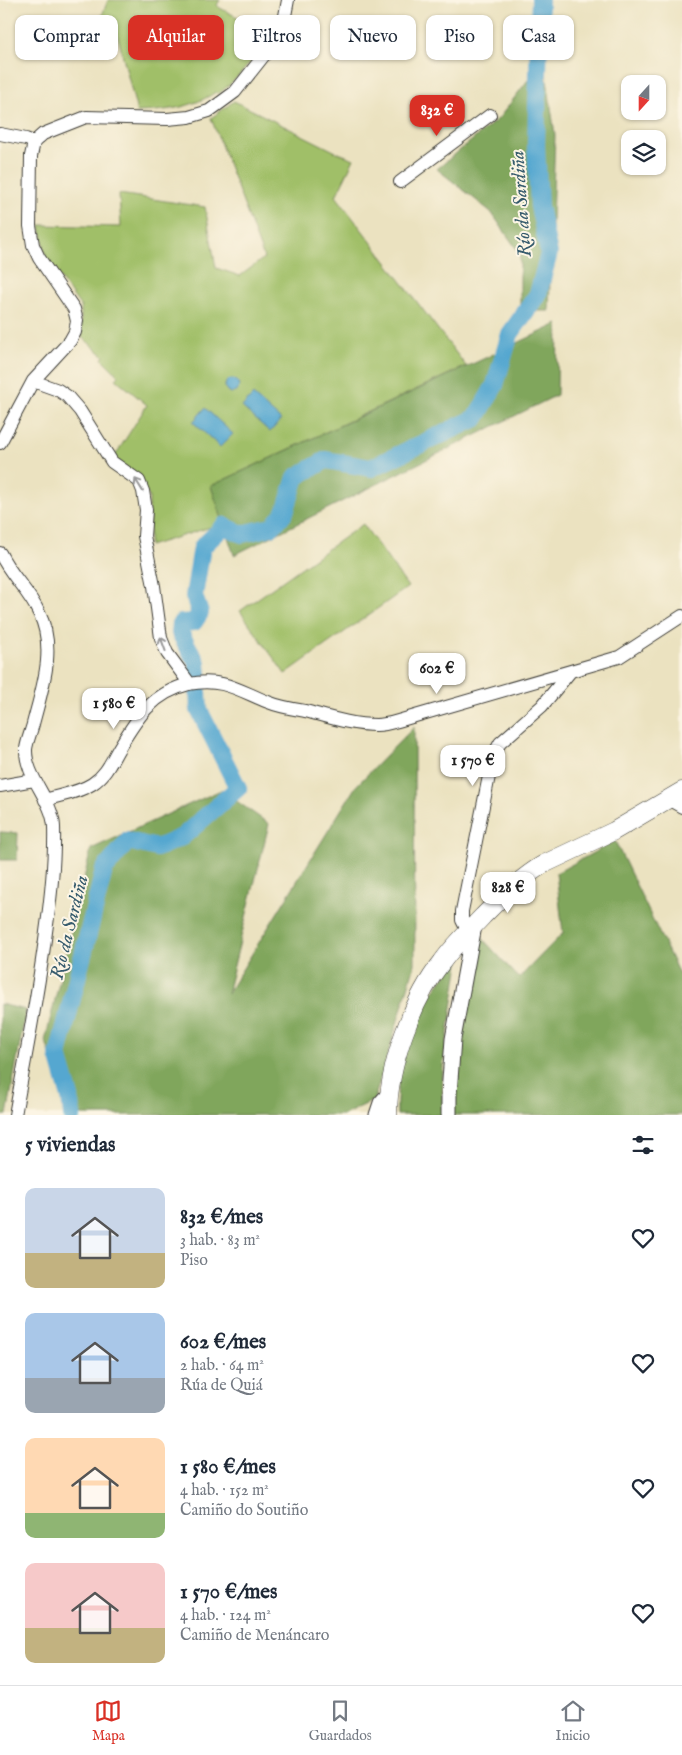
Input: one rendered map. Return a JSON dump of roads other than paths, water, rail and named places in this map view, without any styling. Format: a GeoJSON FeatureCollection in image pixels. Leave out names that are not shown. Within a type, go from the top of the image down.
{"type":"FeatureCollection","features":[{"type":"Feature","properties":{"kind":"main road"},"geometry":{"type":"LineString","coordinates":[[388,1115],[389,1094],[396,1060],[406,1030],[427,984],[440,963],[471,929],[509,889],[544,864],[677,799]]}},
{"type":"Feature","properties":{"kind":"street"},"geometry":{"type":"LineString","coordinates":[[0,443],[33,382],[70,341],[75,332],[77,321],[74,309],[39,258],[33,245],[30,226],[30,156],[34,142],[42,134],[86,117],[167,119],[189,117],[209,111],[235,92],[277,39],[284,22],[288,0]]}},
{"type":"Feature","properties":{"kind":"street"},"geometry":{"type":"LineString","coordinates":[[400,182],[490,115]]}},
{"type":"Feature","properties":{"kind":"street"},"geometry":{"type":"LineString","coordinates":[[0,134],[34,142]]}},
{"type":"Feature","properties":{"kind":"street"},"geometry":{"type":"LineString","coordinates":[[33,382],[58,390],[68,396],[80,411],[112,462],[139,481],[143,491],[146,510],[144,536],[154,586],[161,638],[167,653],[190,684]]}},
{"type":"Feature","properties":{"kind":"street"},"geometry":{"type":"LineString","coordinates":[[0,553],[5,564],[40,613],[45,628],[48,650],[45,678],[26,748],[27,761],[54,824],[54,874],[40,984],[15,1115]]}},
{"type":"Feature","properties":{"kind":"street"},"geometry":{"type":"LineString","coordinates":[[45,800],[93,784],[108,769],[119,748],[150,703],[162,695],[190,684],[219,682],[270,703],[361,724],[378,725],[398,722],[619,657],[682,616]]}},
{"type":"Feature","properties":{"kind":"street"},"geometry":{"type":"LineString","coordinates":[[449,1115],[453,1039],[471,929],[462,920],[462,911],[493,756],[500,743],[542,706],[570,672]]}},
{"type":"Feature","properties":{"kind":"street"},"geometry":{"type":"LineString","coordinates":[[0,786],[34,780]]}},
{"type":"Feature","properties":{"kind":"street"},"geometry":{"type":"LineString","coordinates":[[377,1115],[381,1103],[389,1094]]}},
{"type":"Feature","properties":{"kind":"water"},"geometry":{"type":"Polygon","coordinates":[[[229,379],[235,379],[239,386],[235,393],[229,393],[225,389],[225,383],[229,379]]]}},
{"type":"Feature","properties":{"kind":"water"},"geometry":{"type":"Polygon","coordinates":[[[253,395],[281,420],[270,432],[242,407],[253,395]]]}},
{"type":"Feature","properties":{"kind":"water"},"geometry":{"type":"Polygon","coordinates":[[[205,408],[233,434],[220,447],[193,422],[205,408]]]}},
{"type":"Feature","properties":{"kind":"waterway","name":"Río da Sardiña"},"geometry":{"type":"LineString","coordinates":[[198,674],[197,663],[180,633],[181,623],[194,622],[200,613],[194,596],[202,547],[224,526],[242,534],[272,527],[285,512],[296,477],[326,460],[371,468],[476,418],[495,385],[510,334],[538,294],[549,253],[539,206],[536,145],[540,0]]}},
{"type":"Feature","properties":{"kind":"waterway","name":"Río da Sardiña"},"geometry":{"type":"LineString","coordinates":[[72,1115],[70,1097],[58,1055],[104,870],[128,841],[157,848],[182,837],[238,788],[199,710],[198,692]]}}]}
